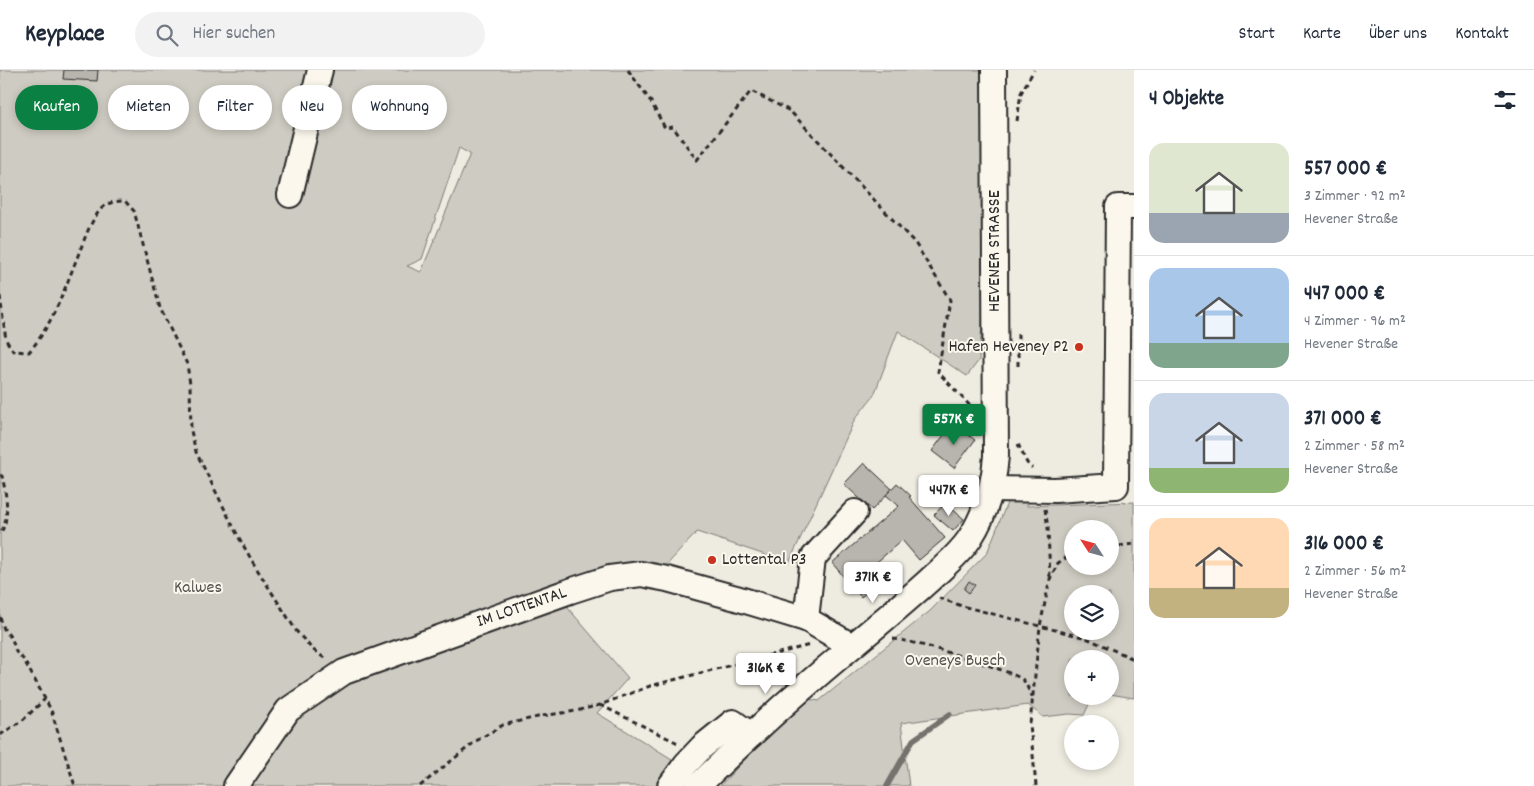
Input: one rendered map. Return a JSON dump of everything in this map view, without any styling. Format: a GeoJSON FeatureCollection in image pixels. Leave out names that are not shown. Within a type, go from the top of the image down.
{"type":"FeatureCollection","features":[{"type":"Feature","properties":{"kind":"street"},"geometry":{"type":"LineString","coordinates":[[290,195],[320,70]]}},
{"type":"Feature","properties":{"kind":"street","name":"HEVENER STRASSE"},"geometry":{"type":"LineString","coordinates":[[698,786],[853,639],[918,591],[956,555],[970,538],[988,501],[995,472],[996,456],[994,70]]}},
{"type":"Feature","properties":{"kind":"street"},"geometry":{"type":"LineString","coordinates":[[991,488],[1043,490],[1116,486],[1118,207],[1134,207]]}},
{"type":"Feature","properties":{"kind":"street"},"geometry":{"type":"LineString","coordinates":[[806,619],[813,558],[855,512]]}},
{"type":"Feature","properties":{"kind":"street","name":"IM LOTTENTAL"},"geometry":{"type":"LineString","coordinates":[[236,786],[288,710],[344,672],[610,578],[640,574],[667,578],[806,619],[853,639]]}},
{"type":"Feature","properties":{"kind":"street"},"geometry":{"type":"LineString","coordinates":[[670,786],[686,764],[702,747],[733,722],[751,734]]}},
{"type":"Feature","properties":{"kind":"path"},"geometry":{"type":"LineString","coordinates":[[628,70],[651,102],[665,128],[673,127],[698,160],[750,91],[790,111],[915,242],[950,300],[938,372],[980,416],[996,414]]}},
{"type":"Feature","properties":{"kind":"path"},"geometry":{"type":"LineString","coordinates":[[1016,127],[1021,93],[1034,70]]}},
{"type":"Feature","properties":{"kind":"path"},"geometry":{"type":"LineString","coordinates":[[0,296],[6,340],[13,351],[29,352],[39,340],[55,312],[90,226],[102,208],[114,200],[125,201],[134,211],[160,308],[187,364],[190,384],[190,430],[196,452],[238,536],[297,632],[312,650],[344,672]]}},
{"type":"Feature","properties":{"kind":"path"},"geometry":{"type":"LineString","coordinates":[[0,330],[4,326]]}},
{"type":"Feature","properties":{"kind":"path"},"geometry":{"type":"LineString","coordinates":[[1018,334],[1018,373]]}},
{"type":"Feature","properties":{"kind":"path"},"geometry":{"type":"LineString","coordinates":[[1017,438],[1018,446],[1026,462],[1041,479],[1048,528],[1050,579],[1040,626],[1030,724],[1036,786]]}},
{"type":"Feature","properties":{"kind":"path"},"geometry":{"type":"LineString","coordinates":[[0,475],[2,476],[8,499],[3,530],[0,534]]}},
{"type":"Feature","properties":{"kind":"path"},"geometry":{"type":"LineString","coordinates":[[1119,546],[1134,544]]}},
{"type":"Feature","properties":{"kind":"path"},"geometry":{"type":"LineString","coordinates":[[1050,579],[1058,563],[1064,559]]}},
{"type":"Feature","properties":{"kind":"path"},"geometry":{"type":"LineString","coordinates":[[918,591],[962,606],[1086,638],[1134,659]]}},
{"type":"Feature","properties":{"kind":"path"},"geometry":{"type":"LineString","coordinates":[[0,617],[4,629],[12,638],[16,652],[24,660],[51,710],[74,786]]}},
{"type":"Feature","properties":{"kind":"path"},"geometry":{"type":"LineString","coordinates":[[420,786],[476,741],[503,725],[576,711],[600,705],[650,686],[853,639],[897,639],[985,663],[1022,679],[1032,698]]}},
{"type":"Feature","properties":{"kind":"path"},"geometry":{"type":"LineString","coordinates":[[0,735],[23,720],[45,699]]}},
{"type":"Feature","properties":{"kind":"path"},"geometry":{"type":"LineString","coordinates":[[600,705],[674,742],[686,746],[702,747]]}},
{"type":"Feature","properties":{"kind":"green space","name":"Kalwes"},"geometry":{"type":"Polygon","coordinates":[[[0,70],[981,70],[983,313],[979,360],[967,376],[898,331],[874,395],[855,419],[789,563],[697,532],[662,570],[619,565],[578,579],[568,608],[628,678],[597,713],[698,775],[691,786],[0,786],[0,70]],[[459,148],[422,259],[407,266],[421,272],[470,154],[459,148]]]}},
{"type":"Feature","properties":{"kind":"green space","name":"Oveneys Busch"},"geometry":{"type":"Polygon","coordinates":[[[1009,498],[1027,498],[1027,506],[1134,502],[1134,698],[1119,696],[1119,650],[1064,650],[1064,705],[1089,705],[1084,715],[1069,714],[1043,717],[1028,705],[901,723],[909,786],[720,786],[802,698],[819,701],[930,611],[987,553],[1009,498]]]}},
{"type":"Feature","properties":{"kind":"building"},"geometry":{"type":"Polygon","coordinates":[[[64,70],[98,70],[97,81],[63,79],[64,70]]]}},
{"type":"Feature","properties":{"kind":"building"},"geometry":{"type":"Polygon","coordinates":[[[953,423],[975,440],[954,468],[932,451],[953,423]]]}},
{"type":"Feature","properties":{"kind":"building"},"geometry":{"type":"Polygon","coordinates":[[[864,463],[892,489],[872,510],[844,484],[864,463]]]}},
{"type":"Feature","properties":{"kind":"building"},"geometry":{"type":"Polygon","coordinates":[[[897,483],[911,496],[909,497],[945,538],[919,560],[902,540],[870,568],[881,581],[861,597],[832,563],[899,506],[886,495],[897,483]]]}},
{"type":"Feature","properties":{"kind":"building"},"geometry":{"type":"Polygon","coordinates":[[[945,503],[964,519],[953,531],[934,515],[945,503]]]}},
{"type":"Feature","properties":{"kind":"building"},"geometry":{"type":"Polygon","coordinates":[[[969,581],[975,585],[969,593],[964,589],[969,581]]]}},
{"type":"Feature","properties":{"kind":"waterway"},"geometry":{"type":"LineString","coordinates":[[887,786],[913,740],[950,714]]}},
{"type":"Feature","properties":{"kind":"place","name":"Hafen Heveney P2"},"geometry":{"type":"Point","coordinates":[1079,347]}},
{"type":"Feature","properties":{"kind":"place","name":"Lottental P3"},"geometry":{"type":"Point","coordinates":[712,560]}}]}
